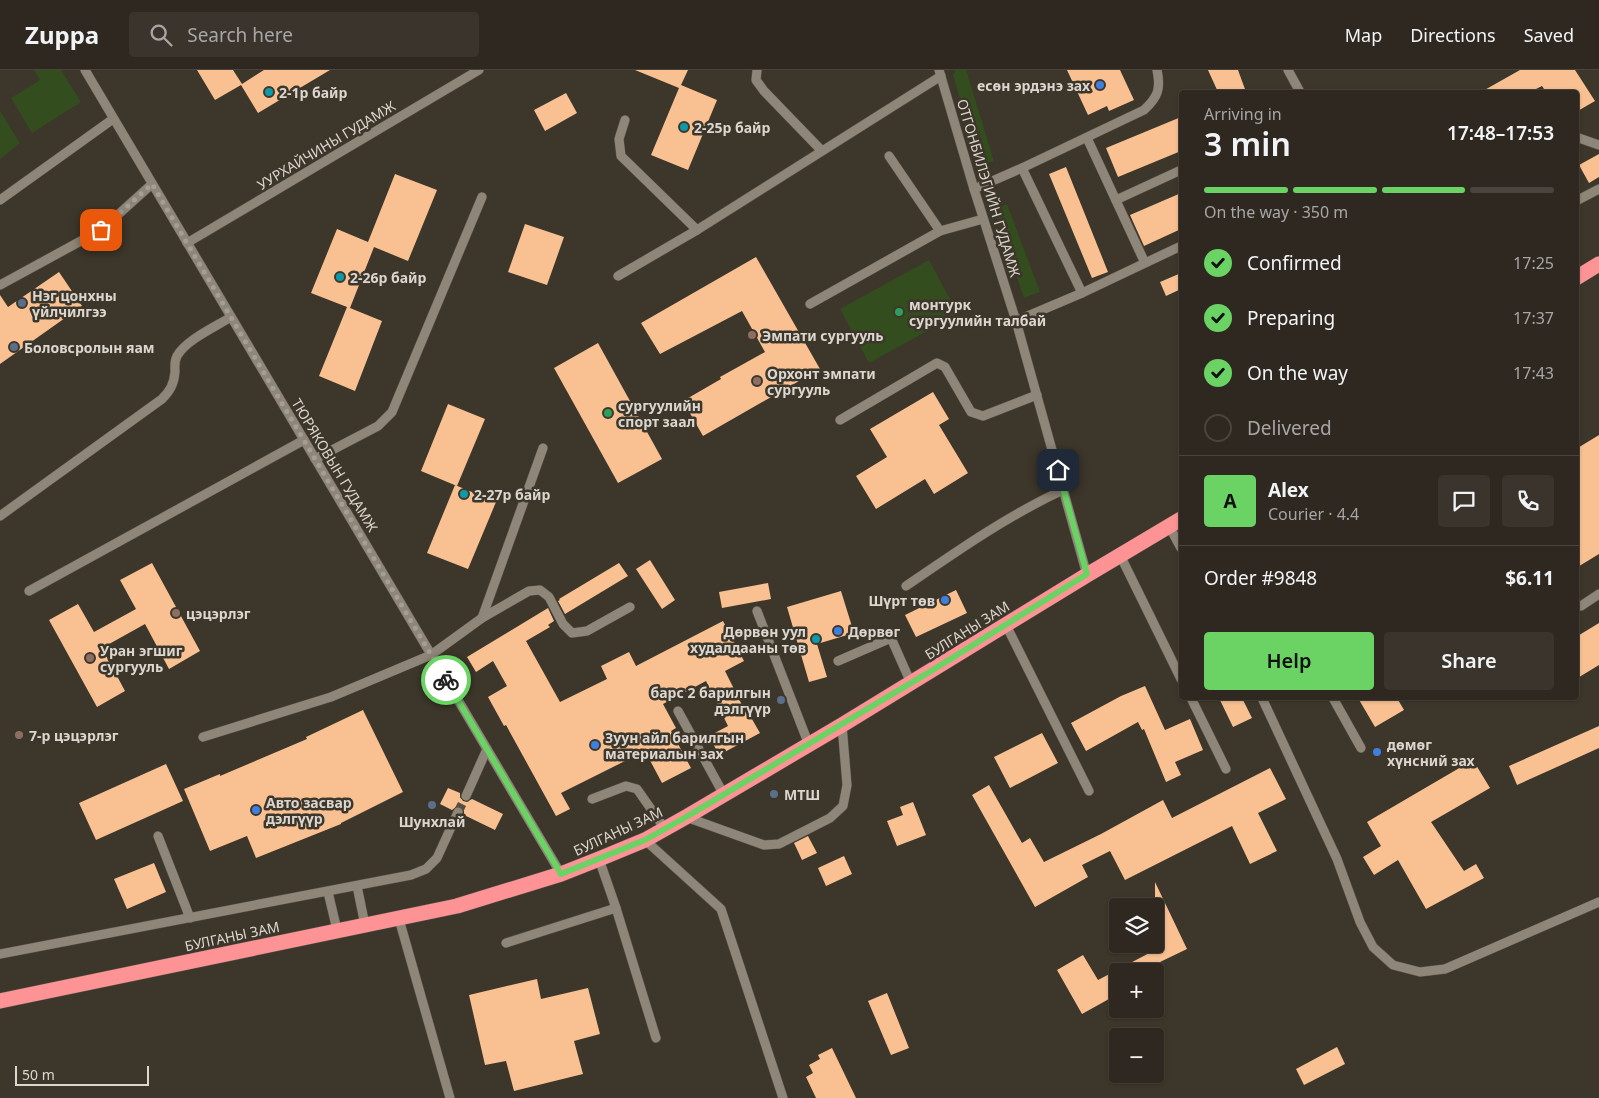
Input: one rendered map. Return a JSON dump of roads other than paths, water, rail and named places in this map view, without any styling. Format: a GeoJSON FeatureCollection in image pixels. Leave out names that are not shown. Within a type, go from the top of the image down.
{"type":"FeatureCollection","features":[{"type":"Feature","properties":{"kind":"highway"},"geometry":{"type":"LineString","coordinates":[[1579,276],[1599,264]]}},
{"type":"Feature","properties":{"kind":"highway","name":"БУЛГАНЫ ЗАМ"},"geometry":{"type":"LineString","coordinates":[[0,1001],[457,906],[561,874],[599,859],[645,840],[724,795],[911,683],[1087,574],[1175,523]]}},
{"type":"Feature","properties":{"kind":"street","name":"ТЮРЯКОВЫН ГУДАМЖ"},"geometry":{"type":"LineString","coordinates":[[85,70],[561,874]]}},
{"type":"Feature","properties":{"kind":"street","name":"УУРХАЙЧИНЫ ГУДАМЖ"},"geometry":{"type":"LineString","coordinates":[[187,242],[479,70]]}},
{"type":"Feature","properties":{"kind":"street"},"geometry":{"type":"LineString","coordinates":[[756,70],[756,80],[764,91],[821,150]]}},
{"type":"Feature","properties":{"kind":"street"},"geometry":{"type":"LineString","coordinates":[[974,189],[1144,110],[1154,101],[1160,85],[1157,70]]}},
{"type":"Feature","properties":{"kind":"street"},"geometry":{"type":"LineString","coordinates":[[1288,70],[1299,90]]}},
{"type":"Feature","properties":{"kind":"street"},"geometry":{"type":"LineString","coordinates":[[618,276],[698,230],[940,73]]}},
{"type":"Feature","properties":{"kind":"street","name":"ОТГОНБИЛЭГИЙН ГУДАМЖ"},"geometry":{"type":"LineString","coordinates":[[940,73],[983,219],[1016,321],[1087,574]]}},
{"type":"Feature","properties":{"kind":"street"},"geometry":{"type":"LineString","coordinates":[[0,200],[114,119]]}},
{"type":"Feature","properties":{"kind":"street"},"geometry":{"type":"LineString","coordinates":[[625,120],[619,138],[621,156],[698,230]]}},
{"type":"Feature","properties":{"kind":"street"},"geometry":{"type":"LineString","coordinates":[[1087,138],[1145,263]]}},
{"type":"Feature","properties":{"kind":"street"},"geometry":{"type":"LineString","coordinates":[[1579,138],[1599,145]]}},
{"type":"Feature","properties":{"kind":"street"},"geometry":{"type":"LineString","coordinates":[[890,156],[940,231]]}},
{"type":"Feature","properties":{"kind":"street"},"geometry":{"type":"LineString","coordinates":[[1022,168],[1082,293]]}},
{"type":"Feature","properties":{"kind":"street"},"geometry":{"type":"LineString","coordinates":[[1116,200],[1179,171]]}},
{"type":"Feature","properties":{"kind":"street"},"geometry":{"type":"LineString","coordinates":[[0,285],[101,230],[152,184]]}},
{"type":"Feature","properties":{"kind":"street"},"geometry":{"type":"LineString","coordinates":[[1579,199],[1599,189]]}},
{"type":"Feature","properties":{"kind":"street"},"geometry":{"type":"LineString","coordinates":[[315,460],[378,426],[392,412],[482,197]]}},
{"type":"Feature","properties":{"kind":"street"},"geometry":{"type":"LineString","coordinates":[[810,304],[940,231],[983,219]]}},
{"type":"Feature","properties":{"kind":"street"},"geometry":{"type":"LineString","coordinates":[[1016,321],[1082,293],[1179,247]]}},
{"type":"Feature","properties":{"kind":"street"},"geometry":{"type":"LineString","coordinates":[[0,516],[162,399],[170,391],[173,384],[174,363],[186,345],[231,317]]}},
{"type":"Feature","properties":{"kind":"street"},"geometry":{"type":"LineString","coordinates":[[840,420],[937,363],[946,367],[971,412],[983,416],[1037,395]]}},
{"type":"Feature","properties":{"kind":"street"},"geometry":{"type":"LineString","coordinates":[[29,591],[304,440]]}},
{"type":"Feature","properties":{"kind":"street"},"geometry":{"type":"LineString","coordinates":[[482,618],[543,448]]}},
{"type":"Feature","properties":{"kind":"street"},"geometry":{"type":"LineString","coordinates":[[906,586],[978,537],[1037,502],[1063,490]]}},
{"type":"Feature","properties":{"kind":"street"},"geometry":{"type":"LineString","coordinates":[[1175,523],[1179,540]]}},
{"type":"Feature","properties":{"kind":"street"},"geometry":{"type":"LineString","coordinates":[[1120,555],[1179,674]]}},
{"type":"Feature","properties":{"kind":"street"},"geometry":{"type":"LineString","coordinates":[[203,737],[331,697],[431,655],[482,618],[529,591],[540,590],[549,597],[563,624],[572,633],[587,631],[630,607]]}},
{"type":"Feature","properties":{"kind":"street"},"geometry":{"type":"LineString","coordinates":[[1579,606],[1599,594]]}},
{"type":"Feature","properties":{"kind":"street"},"geometry":{"type":"LineString","coordinates":[[757,611],[809,745]]}},
{"type":"Feature","properties":{"kind":"street"},"geometry":{"type":"LineString","coordinates":[[1006,625],[1088,791]]}},
{"type":"Feature","properties":{"kind":"street"},"geometry":{"type":"LineString","coordinates":[[838,661],[891,638],[911,683]]}},
{"type":"Feature","properties":{"kind":"street"},"geometry":{"type":"LineString","coordinates":[[1192,700],[1226,769]]}},
{"type":"Feature","properties":{"kind":"street"},"geometry":{"type":"LineString","coordinates":[[1263,700],[1337,859],[1360,922],[1373,947],[1393,965],[1420,972],[1445,969],[1599,902]]}},
{"type":"Feature","properties":{"kind":"street"},"geometry":{"type":"LineString","coordinates":[[1333,700],[1362,748]]}},
{"type":"Feature","properties":{"kind":"street"},"geometry":{"type":"LineString","coordinates":[[678,711],[724,795]]}},
{"type":"Feature","properties":{"kind":"street"},"geometry":{"type":"LineString","coordinates":[[686,817],[764,845],[779,844],[830,818],[844,806],[847,785],[842,725]]}},
{"type":"Feature","properties":{"kind":"street"},"geometry":{"type":"LineString","coordinates":[[466,796],[487,749]]}},
{"type":"Feature","properties":{"kind":"street"},"geometry":{"type":"LineString","coordinates":[[592,799],[626,786],[636,789],[665,828]]}},
{"type":"Feature","properties":{"kind":"street"},"geometry":{"type":"LineString","coordinates":[[0,954],[411,875],[426,869],[437,858],[458,812]]}},
{"type":"Feature","properties":{"kind":"street"},"geometry":{"type":"LineString","coordinates":[[158,836],[190,918]]}},
{"type":"Feature","properties":{"kind":"street"},"geometry":{"type":"LineString","coordinates":[[645,840],[721,909],[783,1098]]}},
{"type":"Feature","properties":{"kind":"street"},"geometry":{"type":"LineString","coordinates":[[599,859],[656,1038]]}},
{"type":"Feature","properties":{"kind":"street"},"geometry":{"type":"LineString","coordinates":[[357,886],[365,925]]}},
{"type":"Feature","properties":{"kind":"street"},"geometry":{"type":"LineString","coordinates":[[328,892],[337,930]]}},
{"type":"Feature","properties":{"kind":"street"},"geometry":{"type":"LineString","coordinates":[[506,943],[616,908]]}},
{"type":"Feature","properties":{"kind":"street"},"geometry":{"type":"LineString","coordinates":[[399,919],[450,1098]]}},
{"type":"Feature","properties":{"kind":"tunnel"},"geometry":{"type":"LineString","coordinates":[[458,812],[466,796]]}},
{"type":"Feature","properties":{"kind":"place","name":"есөн эрдэнэ зах"},"geometry":{"type":"Point","coordinates":[1100,85]}},
{"type":"Feature","properties":{"kind":"place","name":"2-1р байр"},"geometry":{"type":"Point","coordinates":[269,92]}},
{"type":"Feature","properties":{"kind":"place","name":"2-25р байр"},"geometry":{"type":"Point","coordinates":[684,127]}},
{"type":"Feature","properties":{"kind":"place","name":"2-26р байр"},"geometry":{"type":"Point","coordinates":[340,277]}},
{"type":"Feature","properties":{"kind":"place","name":"Нэг цонхны үйлчилгээ"},"geometry":{"type":"Point","coordinates":[22,303]}},
{"type":"Feature","properties":{"kind":"place","name":"монтурк сургуулийн талбай"},"geometry":{"type":"Point","coordinates":[899,312]}},
{"type":"Feature","properties":{"kind":"place","name":"Эмпати сургууль"},"geometry":{"type":"Point","coordinates":[752,335]}},
{"type":"Feature","properties":{"kind":"place","name":"Боловсролын яам"},"geometry":{"type":"Point","coordinates":[14,347]}},
{"type":"Feature","properties":{"kind":"place","name":"Орхонт эмпати сургууль"},"geometry":{"type":"Point","coordinates":[757,381]}},
{"type":"Feature","properties":{"kind":"place","name":"сургуулийн спорт заал"},"geometry":{"type":"Point","coordinates":[608,413]}},
{"type":"Feature","properties":{"kind":"place","name":"2-27р байр"},"geometry":{"type":"Point","coordinates":[464,494]}},
{"type":"Feature","properties":{"kind":"place","name":"Шүрт төв"},"geometry":{"type":"Point","coordinates":[945,600]}},
{"type":"Feature","properties":{"kind":"place","name":"цэцэрлэг"},"geometry":{"type":"Point","coordinates":[176,613]}},
{"type":"Feature","properties":{"kind":"place","name":"Дөрвөг"},"geometry":{"type":"Point","coordinates":[838,631]}},
{"type":"Feature","properties":{"kind":"place","name":"Дөрвөн уул худалдааны төв"},"geometry":{"type":"Point","coordinates":[816,639]}},
{"type":"Feature","properties":{"kind":"place","name":"Уран эгшиг сургууль"},"geometry":{"type":"Point","coordinates":[90,658]}},
{"type":"Feature","properties":{"kind":"place","name":"барс 2 барилгын дэлгүүр"},"geometry":{"type":"Point","coordinates":[781,700]}},
{"type":"Feature","properties":{"kind":"place","name":"7-р цэцэрлэг"},"geometry":{"type":"Point","coordinates":[19,735]}},
{"type":"Feature","properties":{"kind":"place","name":"Зуун айл барилгын материалын зах"},"geometry":{"type":"Point","coordinates":[595,745]}},
{"type":"Feature","properties":{"kind":"place","name":"дөмөг хүнсний зах"},"geometry":{"type":"Point","coordinates":[1377,752]}},
{"type":"Feature","properties":{"kind":"place","name":"МТШ"},"geometry":{"type":"Point","coordinates":[774,794]}},
{"type":"Feature","properties":{"kind":"place","name":"Шунхлай"},"geometry":{"type":"Point","coordinates":[432,805]}},
{"type":"Feature","properties":{"kind":"place","name":"Авто засвар дэлгүүр"},"geometry":{"type":"Point","coordinates":[256,810]}}]}
